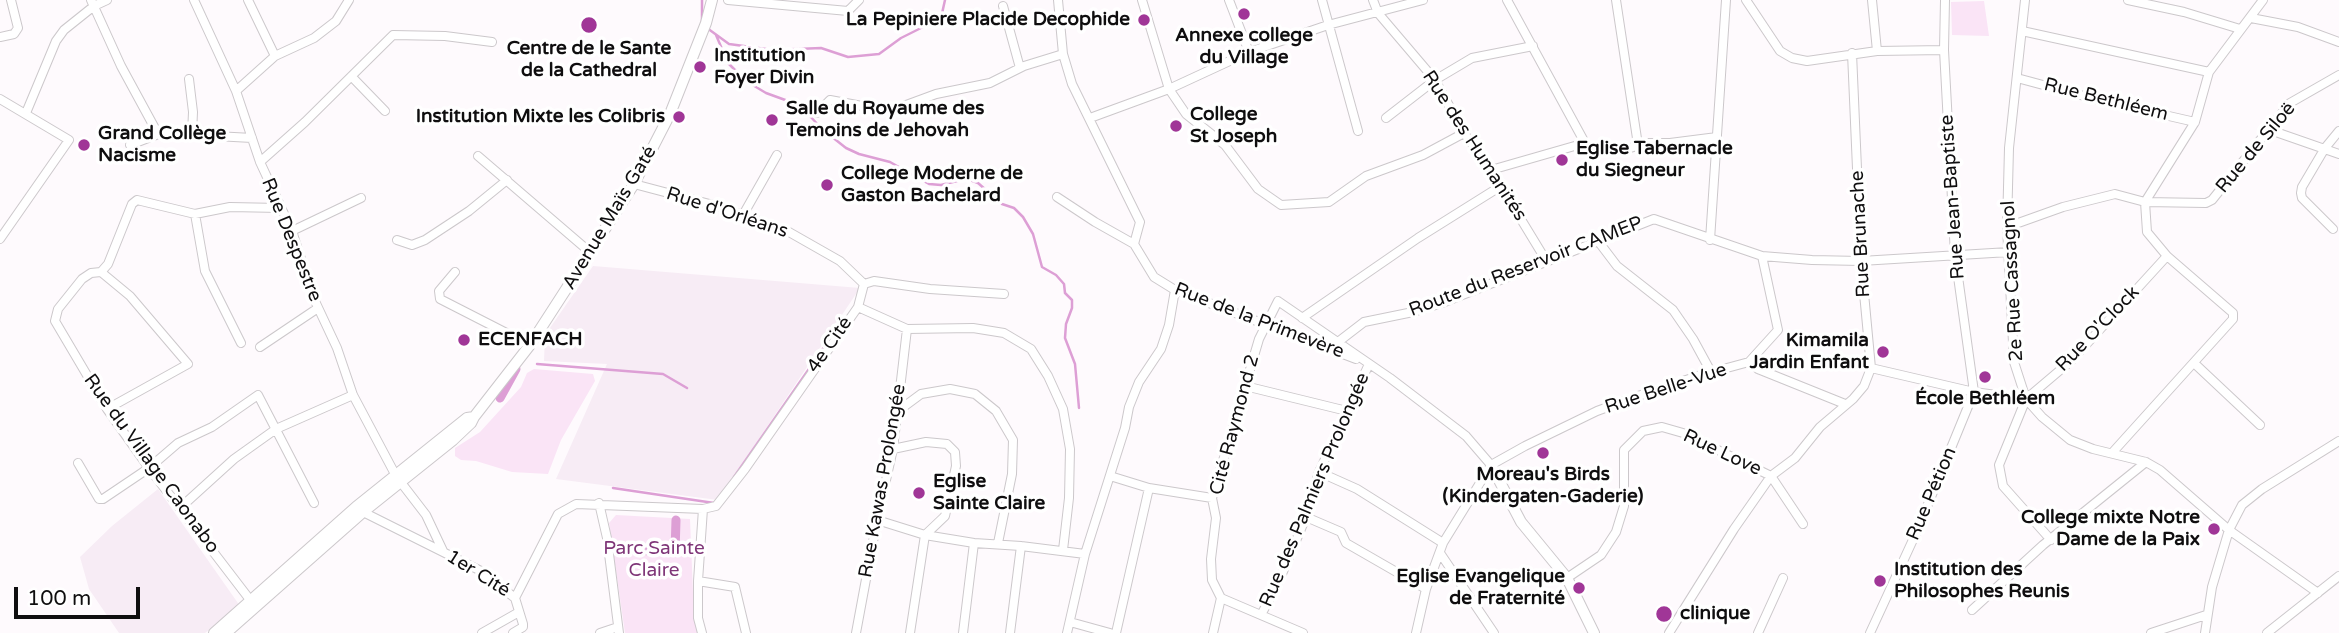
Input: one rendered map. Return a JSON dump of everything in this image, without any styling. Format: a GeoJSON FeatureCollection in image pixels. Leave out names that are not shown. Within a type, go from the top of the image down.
{"type":"FeatureCollection","features":[{"type":"Feature","properties":{"kind":"street"},"geometry":{"type":"LineString","coordinates":[[0,37],[14,34],[18,25],[11,0]]}},
{"type":"Feature","properties":{"kind":"street"},"geometry":{"type":"LineString","coordinates":[[26,113],[56,41],[93,3],[107,0]]}},
{"type":"Feature","properties":{"kind":"street","name":"Rue Despestre"},"geometry":{"type":"LineString","coordinates":[[194,0],[236,91],[260,162],[292,231],[318,308],[337,348],[353,396],[398,478],[426,515],[443,551]]}},
{"type":"Feature","properties":{"kind":"street"},"geometry":{"type":"LineString","coordinates":[[248,0],[275,56]]}},
{"type":"Feature","properties":{"kind":"street"},"geometry":{"type":"LineString","coordinates":[[236,91],[275,56],[314,38],[336,21],[349,0]]}},
{"type":"Feature","properties":{"kind":"street","name":"Avenue Maïs Gaté"},"geometry":{"type":"LineString","coordinates":[[226,633],[253,605],[359,510],[471,424],[530,345],[634,184],[670,114],[705,26],[712,0]]}},
{"type":"Feature","properties":{"kind":"street"},"geometry":{"type":"LineString","coordinates":[[728,0],[848,11],[859,0]]}},
{"type":"Feature","properties":{"kind":"street"},"geometry":{"type":"LineString","coordinates":[[1057,197],[1135,244],[1140,222],[1072,84],[1063,54],[1058,0]]}},
{"type":"Feature","properties":{"kind":"street"},"geometry":{"type":"LineString","coordinates":[[1142,0],[1168,89],[1186,114],[1224,145],[1258,189],[1281,205],[1329,202],[1366,176],[1423,155],[1464,133]]}},
{"type":"Feature","properties":{"kind":"street"},"geometry":{"type":"LineString","coordinates":[[1229,0],[1249,52]]}},
{"type":"Feature","properties":{"kind":"street"},"geometry":{"type":"LineString","coordinates":[[1322,0],[1358,131]]}},
{"type":"Feature","properties":{"kind":"street","name":"Rue des Humanités"},"geometry":{"type":"LineString","coordinates":[[1373,0],[1378,13],[1435,80],[1464,133],[1491,170],[1547,262]]}},
{"type":"Feature","properties":{"kind":"street"},"geometry":{"type":"LineString","coordinates":[[1090,118],[1168,89],[1249,52],[1328,25],[1423,0]]}},
{"type":"Feature","properties":{"kind":"street"},"geometry":{"type":"LineString","coordinates":[[1507,0],[1585,143],[1595,151],[1623,150],[1647,142],[1670,143],[1717,137]]}},
{"type":"Feature","properties":{"kind":"street"},"geometry":{"type":"LineString","coordinates":[[1616,0],[1639,145]]}},
{"type":"Feature","properties":{"kind":"street"},"geometry":{"type":"LineString","coordinates":[[1710,240],[1726,0]]}},
{"type":"Feature","properties":{"kind":"street"},"geometry":{"type":"LineString","coordinates":[[1746,0],[1780,51],[1792,58],[1807,61],[1852,53],[1944,50]]}},
{"type":"Feature","properties":{"kind":"street"},"geometry":{"type":"LineString","coordinates":[[1872,0],[1877,51]]}},
{"type":"Feature","properties":{"kind":"street","name":"Rue Jean-Baptiste"},"geometry":{"type":"LineString","coordinates":[[1945,0],[1944,50],[1955,255],[1974,392]]}},
{"type":"Feature","properties":{"kind":"street","name":"2e Rue Cassagnol"},"geometry":{"type":"LineString","coordinates":[[2025,0],[2009,148],[2007,227],[2014,362],[2026,399],[2042,417],[2070,440],[2093,449],[2146,462],[2160,470],[2229,530],[2318,593]]}},
{"type":"Feature","properties":{"kind":"street"},"geometry":{"type":"LineString","coordinates":[[2128,0],[2185,12],[2239,29]]}},
{"type":"Feature","properties":{"kind":"street"},"geometry":{"type":"LineString","coordinates":[[2112,453],[2232,321],[2233,313],[2167,256],[2147,232],[2145,202],[2195,122],[2209,72],[2263,0]]}},
{"type":"Feature","properties":{"kind":"street"},"geometry":{"type":"LineString","coordinates":[[93,3],[121,65],[158,134]]}},
{"type":"Feature","properties":{"kind":"street"},"geometry":{"type":"LineString","coordinates":[[1003,6],[1020,68]]}},
{"type":"Feature","properties":{"kind":"street"},"geometry":{"type":"LineString","coordinates":[[2250,18],[2298,27],[2339,42]]}},
{"type":"Feature","properties":{"kind":"street"},"geometry":{"type":"LineString","coordinates":[[2022,31],[2209,72]]}},
{"type":"Feature","properties":{"kind":"street"},"geometry":{"type":"LineString","coordinates":[[260,162],[393,35],[445,36],[492,42]]}},
{"type":"Feature","properties":{"kind":"street"},"geometry":{"type":"LineString","coordinates":[[1385,118],[1435,80],[1472,58],[1533,46]]}},
{"type":"Feature","properties":{"kind":"street","name":"Rue Brunache"},"geometry":{"type":"LineString","coordinates":[[1852,53],[1861,261],[1871,368]]}},
{"type":"Feature","properties":{"kind":"street"},"geometry":{"type":"LineString","coordinates":[[817,113],[830,100],[862,106],[898,108],[936,94],[990,83],[1020,68],[1063,54]]}},
{"type":"Feature","properties":{"kind":"street","name":"Rue de Siloë"},"geometry":{"type":"LineString","coordinates":[[2007,227],[2063,207],[2115,194],[2145,202],[2206,204],[2290,103],[2339,75]]}},
{"type":"Feature","properties":{"kind":"street"},"geometry":{"type":"LineString","coordinates":[[352,77],[385,111]]}},
{"type":"Feature","properties":{"kind":"street","name":"Rue Bethléem"},"geometry":{"type":"LineString","coordinates":[[2017,78],[2195,122]]}},
{"type":"Feature","properties":{"kind":"street"},"geometry":{"type":"LineString","coordinates":[[189,79],[192,134]]}},
{"type":"Feature","properties":{"kind":"street"},"geometry":{"type":"LineString","coordinates":[[0,99],[69,140],[0,239]]}},
{"type":"Feature","properties":{"kind":"street"},"geometry":{"type":"LineString","coordinates":[[2270,130],[2339,154]]}},
{"type":"Feature","properties":{"kind":"street"},"geometry":{"type":"LineString","coordinates":[[2333,229],[2302,198],[2301,193],[2325,148],[2339,131]]}},
{"type":"Feature","properties":{"kind":"street"},"geometry":{"type":"LineString","coordinates":[[130,145],[158,134],[252,138]]}},
{"type":"Feature","properties":{"kind":"street"},"geometry":{"type":"LineString","coordinates":[[1491,170],[1585,143]]}},
{"type":"Feature","properties":{"kind":"street"},"geometry":{"type":"LineString","coordinates":[[744,215],[777,155]]}},
{"type":"Feature","properties":{"kind":"street"},"geometry":{"type":"LineString","coordinates":[[478,156],[591,253]]}},
{"type":"Feature","properties":{"kind":"street"},"geometry":{"type":"LineString","coordinates":[[397,240],[412,244],[425,240],[469,211],[507,180]]}},
{"type":"Feature","properties":{"kind":"street","name":"Rue d'Orléans"},"geometry":{"type":"LineString","coordinates":[[634,184],[686,197],[789,232],[840,261],[864,284]]}},
{"type":"Feature","properties":{"kind":"street"},"geometry":{"type":"LineString","coordinates":[[1501,186],[1419,237],[1302,318],[1390,378],[1466,436],[1491,465],[1521,522],[1567,578],[1594,633]]}},
{"type":"Feature","properties":{"kind":"street"},"geometry":{"type":"LineString","coordinates":[[292,231],[361,198]]}},
{"type":"Feature","properties":{"kind":"street","name":"Rue du Village Caonabo"},"geometry":{"type":"LineString","coordinates":[[253,605],[107,409],[55,321],[58,309],[82,279],[91,273],[101,272],[108,264],[132,204],[137,200],[195,214],[230,207],[280,208]]}},
{"type":"Feature","properties":{"kind":"street"},"geometry":{"type":"LineString","coordinates":[[195,214],[205,271],[241,344]]}},
{"type":"Feature","properties":{"kind":"street","name":"Route du Reservoir CAMEP"},"geometry":{"type":"LineString","coordinates":[[1338,342],[1364,322],[1432,306],[1654,219],[1762,256],[1861,261],[2009,252]]}},
{"type":"Feature","properties":{"kind":"street"},"geometry":{"type":"LineString","coordinates":[[1598,241],[1617,266],[1673,310],[1711,372]]}},
{"type":"Feature","properties":{"kind":"street","name":"Rue de la Primevère"},"geometry":{"type":"LineString","coordinates":[[1135,244],[1154,277],[1175,290],[1368,364]]}},
{"type":"Feature","properties":{"kind":"street"},"geometry":{"type":"LineString","coordinates":[[1749,362],[1778,330],[1762,256]]}},
{"type":"Feature","properties":{"kind":"street","name":"Rue O'Clock"},"geometry":{"type":"LineString","coordinates":[[2026,399],[2072,360],[2167,256]]}},
{"type":"Feature","properties":{"kind":"street"},"geometry":{"type":"LineString","coordinates":[[101,272],[130,296],[188,363],[186,367],[107,409]]}},
{"type":"Feature","properties":{"kind":"street"},"geometry":{"type":"LineString","coordinates":[[455,272],[439,290],[440,299],[530,345]]}},
{"type":"Feature","properties":{"kind":"street"},"geometry":{"type":"LineString","coordinates":[[858,307],[864,284],[874,281],[930,289],[1004,294]]}},
{"type":"Feature","properties":{"kind":"street"},"geometry":{"type":"LineString","coordinates":[[1067,633],[1085,554],[1125,428],[1129,407],[1139,382],[1161,349],[1169,325],[1175,290]]}},
{"type":"Feature","properties":{"kind":"street","name":"Cité Raymond 2"},"geometry":{"type":"LineString","coordinates":[[1222,598],[1212,580],[1216,518],[1212,498],[1265,326],[1278,301],[1302,318]]}},
{"type":"Feature","properties":{"kind":"street","name":"4e Cité"},"geometry":{"type":"LineString","coordinates":[[703,509],[716,506],[738,478],[858,307],[907,329],[974,328],[1004,333],[1031,349],[1048,376],[1063,409],[1070,449],[1069,498],[1063,550]]}},
{"type":"Feature","properties":{"kind":"street"},"geometry":{"type":"LineString","coordinates":[[260,347],[318,308]]}},
{"type":"Feature","properties":{"kind":"street","name":"Rue Kawas Prolongée"},"geometry":{"type":"LineString","coordinates":[[856,633],[893,449],[907,329]]}},
{"type":"Feature","properties":{"kind":"street","name":"Rue Belle-Vue"},"geometry":{"type":"LineString","coordinates":[[1491,465],[1597,411],[1711,372],[1749,362],[1758,369],[1845,404]]}},
{"type":"Feature","properties":{"kind":"street"},"geometry":{"type":"LineString","coordinates":[[2194,363],[2260,425]]}},
{"type":"Feature","properties":{"kind":"street","name":"Rue des Palmiers Prolongée"},"geometry":{"type":"LineString","coordinates":[[1261,615],[1279,582],[1306,517],[1319,472],[1368,364]]}},
{"type":"Feature","properties":{"kind":"street"},"geometry":{"type":"LineString","coordinates":[[1669,633],[1734,529],[1771,477],[1795,458],[1820,427],[1853,399],[1864,386],[1871,368],[1974,392],[2026,399],[1999,466],[2003,486],[2051,540]]}},
{"type":"Feature","properties":{"kind":"street"},"geometry":{"type":"LineString","coordinates":[[1245,386],[1347,411]]}},
{"type":"Feature","properties":{"kind":"street"},"geometry":{"type":"LineString","coordinates":[[898,411],[921,394],[950,389],[975,394],[996,411],[1013,440],[1012,474],[998,543]]}},
{"type":"Feature","properties":{"kind":"street","name":"Rue Pétion"},"geometry":{"type":"LineString","coordinates":[[1870,633],[1917,531],[1974,392]]}},
{"type":"Feature","properties":{"kind":"street"},"geometry":{"type":"LineString","coordinates":[[78,463],[101,500],[149,468],[178,443],[212,427],[258,395],[314,503]]}},
{"type":"Feature","properties":{"kind":"street"},"geometry":{"type":"LineString","coordinates":[[180,508],[234,459],[276,429],[353,396]]}},
{"type":"Feature","properties":{"kind":"street","name":"Rue Love"},"geometry":{"type":"LineString","coordinates":[[1567,578],[1601,555],[1616,532],[1625,506],[1624,450],[1643,431],[1662,427],[1682,433],[1771,477]]}},
{"type":"Feature","properties":{"kind":"street"},"geometry":{"type":"LineString","coordinates":[[2205,633],[2206,615],[2229,530],[2242,505],[2262,489],[2339,441]]}},
{"type":"Feature","properties":{"kind":"street"},"geometry":{"type":"LineString","coordinates":[[893,449],[926,442],[947,444],[955,452],[956,466],[945,516],[925,535],[910,633]]}},
{"type":"Feature","properties":{"kind":"street"},"geometry":{"type":"LineString","coordinates":[[1972,610],[2051,540],[2146,462]]}},
{"type":"Feature","properties":{"kind":"street"},"geometry":{"type":"LineString","coordinates":[[1416,633],[1426,589],[1443,543],[1491,465]]}},
{"type":"Feature","properties":{"kind":"street"},"geometry":{"type":"LineString","coordinates":[[1319,472],[1357,489],[1443,543]]}},
{"type":"Feature","properties":{"kind":"street"},"geometry":{"type":"LineString","coordinates":[[1110,476],[1149,488],[1212,498]]}},
{"type":"Feature","properties":{"kind":"street"},"geometry":{"type":"LineString","coordinates":[[1771,477],[1803,524]]}},
{"type":"Feature","properties":{"kind":"street"},"geometry":{"type":"LineString","coordinates":[[1116,633],[1149,488]]}},
{"type":"Feature","properties":{"kind":"street"},"geometry":{"type":"LineString","coordinates":[[600,633],[619,630],[607,537],[599,503],[703,509],[698,581],[698,618],[702,633]]}},
{"type":"Feature","properties":{"kind":"street","name":"1er Cité"},"geometry":{"type":"LineString","coordinates":[[359,510],[479,570],[515,598],[558,514],[576,504],[599,503]]}},
{"type":"Feature","properties":{"kind":"street"},"geometry":{"type":"LineString","coordinates":[[1306,517],[1341,532],[1346,543],[1426,589]]}},
{"type":"Feature","properties":{"kind":"street"},"geometry":{"type":"LineString","coordinates":[[877,520],[925,535],[974,543],[998,543],[1085,554]]}},
{"type":"Feature","properties":{"kind":"street"},"geometry":{"type":"LineString","coordinates":[[963,633],[974,543]]}},
{"type":"Feature","properties":{"kind":"street"},"geometry":{"type":"LineString","coordinates":[[1010,633],[1021,546]]}},
{"type":"Feature","properties":{"kind":"street"},"geometry":{"type":"LineString","coordinates":[[1440,553],[1494,633]]}},
{"type":"Feature","properties":{"kind":"street"},"geometry":{"type":"LineString","coordinates":[[2267,633],[2339,576]]}},
{"type":"Feature","properties":{"kind":"street"},"geometry":{"type":"LineString","coordinates":[[1758,633],[1783,578]]}},
{"type":"Feature","properties":{"kind":"street"},"geometry":{"type":"LineString","coordinates":[[698,581],[735,587],[746,633]]}},
{"type":"Feature","properties":{"kind":"street"},"geometry":{"type":"LineString","coordinates":[[513,633],[523,627],[515,598]]}},
{"type":"Feature","properties":{"kind":"street"},"geometry":{"type":"LineString","coordinates":[[1213,633],[1222,598],[1303,633]]}},
{"type":"Feature","properties":{"kind":"street","name":"Avenue Maïs Gaté"},"geometry":{"type":"LineString","coordinates":[[214,633],[253,605]]}},
{"type":"Feature","properties":{"kind":"street"},"geometry":{"type":"LineString","coordinates":[[482,633],[519,612]]}},
{"type":"Feature","properties":{"kind":"street"},"geometry":{"type":"LineString","coordinates":[[2151,633],[2206,615]]}},
{"type":"Feature","properties":{"kind":"street"},"geometry":{"type":"LineString","coordinates":[[1070,622],[1110,633]]}},
{"type":"Feature","properties":{"kind":"shaded area"},"geometry":{"type":"Polygon","coordinates":[[[593,266],[860,288],[718,500],[556,479],[607,364],[544,361],[545,335],[593,266]]]}},
{"type":"Feature","properties":{"kind":"shaded area"},"geometry":{"type":"Polygon","coordinates":[[[158,489],[240,606],[205,633],[119,633],[89,589],[80,557],[112,526],[158,489]]]}},
{"type":"Feature","properties":{"kind":"green space"},"geometry":{"type":"Polygon","coordinates":[[[1984,1],[1989,36],[1952,35],[1951,2],[1984,1]]]}},
{"type":"Feature","properties":{"kind":"green space"},"geometry":{"type":"Polygon","coordinates":[[[534,369],[593,374],[595,381],[561,440],[548,474],[512,472],[476,461],[461,460],[455,456],[455,448],[480,432],[521,387],[527,373],[534,369]]]}},
{"type":"Feature","properties":{"kind":"green space","name":"Parc Sainte Claire"},"geometry":{"type":"Polygon","coordinates":[[[616,515],[690,519],[694,617],[698,633],[625,633],[609,523],[616,515]]]}},
{"type":"Feature","properties":{"kind":"waterway"},"geometry":{"type":"LineString","coordinates":[[702,0],[702,24]]}},
{"type":"Feature","properties":{"kind":"waterway"},"geometry":{"type":"LineString","coordinates":[[707,28],[729,44],[773,50],[821,48],[848,57],[879,54],[901,38],[941,18],[945,0]]}},
{"type":"Feature","properties":{"kind":"waterway"},"geometry":{"type":"LineString","coordinates":[[716,35],[728,63],[746,81],[808,114],[846,148],[890,162],[929,184],[941,185],[961,180],[978,183],[1002,204],[1014,208],[1023,217],[1033,234],[1042,267],[1056,275],[1064,284],[1065,293],[1072,300],[1065,338],[1075,364],[1079,408]]}},
{"type":"Feature","properties":{"kind":"waterway"},"geometry":{"type":"LineString","coordinates":[[734,477],[836,330]]}},
{"type":"Feature","properties":{"kind":"waterway"},"geometry":{"type":"LineString","coordinates":[[537,364],[663,374],[687,388]]}},
{"type":"Feature","properties":{"kind":"waterway"},"geometry":{"type":"LineString","coordinates":[[500,398],[516,369]]}},
{"type":"Feature","properties":{"kind":"waterway"},"geometry":{"type":"LineString","coordinates":[[613,488],[714,503]]}},
{"type":"Feature","properties":{"kind":"waterway"},"geometry":{"type":"LineString","coordinates":[[631,550],[675,552],[676,520]]}},
{"type":"Feature","properties":{"kind":"place","name":"Annexe college du Village"},"geometry":{"type":"Point","coordinates":[1244,14]}},
{"type":"Feature","properties":{"kind":"place","name":"La Pepiniere Placide Decophide"},"geometry":{"type":"Point","coordinates":[1144,20]}},
{"type":"Feature","properties":{"kind":"place","name":"Centre de le Sante de la Cathedral"},"geometry":{"type":"Point","coordinates":[589,25]}},
{"type":"Feature","properties":{"kind":"place","name":"Institution Foyer Divin"},"geometry":{"type":"Point","coordinates":[700,67]}},
{"type":"Feature","properties":{"kind":"place","name":"Institution Mixte les Colibris"},"geometry":{"type":"Point","coordinates":[679,117]}},
{"type":"Feature","properties":{"kind":"place","name":"Salle du Royaume des Temoins de Jehovah"},"geometry":{"type":"Point","coordinates":[772,120]}},
{"type":"Feature","properties":{"kind":"place","name":"College St Joseph"},"geometry":{"type":"Point","coordinates":[1176,126]}},
{"type":"Feature","properties":{"kind":"place","name":"Grand Collège Nacisme"},"geometry":{"type":"Point","coordinates":[84,145]}},
{"type":"Feature","properties":{"kind":"place","name":"Eglise Tabernacle du Siegneur"},"geometry":{"type":"Point","coordinates":[1562,160]}},
{"type":"Feature","properties":{"kind":"place","name":"College Moderne de Gaston Bachelard"},"geometry":{"type":"Point","coordinates":[827,185]}},
{"type":"Feature","properties":{"kind":"place","name":"ECENFACH"},"geometry":{"type":"Point","coordinates":[464,340]}},
{"type":"Feature","properties":{"kind":"place","name":"Kimamila Jardin Enfant"},"geometry":{"type":"Point","coordinates":[1883,352]}},
{"type":"Feature","properties":{"kind":"place","name":"École Bethléem"},"geometry":{"type":"Point","coordinates":[1985,377]}},
{"type":"Feature","properties":{"kind":"place","name":"Moreau's Birds (Kindergaten-Gaderie)"},"geometry":{"type":"Point","coordinates":[1543,453]}},
{"type":"Feature","properties":{"kind":"place","name":"Eglise Sainte Claire"},"geometry":{"type":"Point","coordinates":[919,493]}},
{"type":"Feature","properties":{"kind":"place","name":"College mixte Notre Dame de la Paix"},"geometry":{"type":"Point","coordinates":[2214,529]}},
{"type":"Feature","properties":{"kind":"place","name":"Institution des Philosophes Reunis"},"geometry":{"type":"Point","coordinates":[1880,581]}},
{"type":"Feature","properties":{"kind":"place","name":"Eglise Evangelique de Fraternité"},"geometry":{"type":"Point","coordinates":[1579,588]}},
{"type":"Feature","properties":{"kind":"place","name":"clinique"},"geometry":{"type":"Point","coordinates":[1664,614]}}]}
